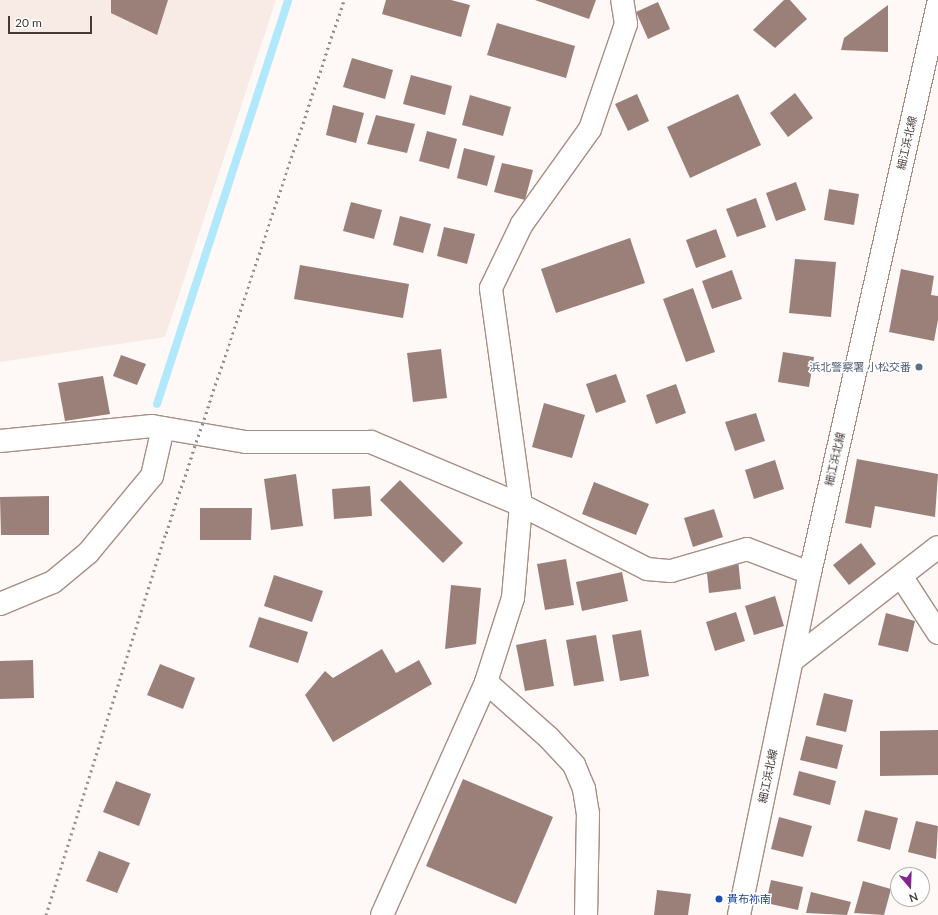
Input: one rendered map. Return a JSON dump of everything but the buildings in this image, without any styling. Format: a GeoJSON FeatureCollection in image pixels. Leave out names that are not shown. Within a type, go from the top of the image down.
{"type":"FeatureCollection","features":[{"type":"Feature","properties":{"kind":"street"},"geometry":{"type":"LineString","coordinates":[[382,915],[486,682],[513,598],[521,505],[491,288],[522,224],[590,129],[626,24],[622,0]]}},
{"type":"Feature","properties":{"kind":"street","name":"細江浜北線"},"geometry":{"type":"LineString","coordinates":[[738,915],[794,659],[810,573],[938,4]]}},
{"type":"Feature","properties":{"kind":"street"},"geometry":{"type":"LineString","coordinates":[[0,440],[152,426],[246,442],[371,442],[521,505],[647,569],[671,572],[747,549],[810,573]]}},
{"type":"Feature","properties":{"kind":"street"},"geometry":{"type":"LineString","coordinates":[[0,604],[53,582],[88,553],[152,476],[163,428]]}},
{"type":"Feature","properties":{"kind":"street"},"geometry":{"type":"LineString","coordinates":[[794,659],[938,547]]}},
{"type":"Feature","properties":{"kind":"street"},"geometry":{"type":"LineString","coordinates":[[901,576],[938,633]]}},
{"type":"Feature","properties":{"kind":"street"},"geometry":{"type":"LineString","coordinates":[[486,682],[559,749],[574,766],[584,789],[588,813],[586,915]]}},
{"type":"Feature","properties":{"kind":"shaded area"},"geometry":{"type":"Polygon","coordinates":[[[0,0],[276,0],[165,337],[0,362],[0,0]]]}},
{"type":"Feature","properties":{"kind":"waterway"},"geometry":{"type":"LineString","coordinates":[[157,404],[288,0]]}},
{"type":"Feature","properties":{"kind":"railway"},"geometry":{"type":"LineString","coordinates":[[46,915],[166,533],[344,0]]}},
{"type":"Feature","properties":{"kind":"place","name":"浜北警察署 小松交番"},"geometry":{"type":"Point","coordinates":[919,367]}},
{"type":"Feature","properties":{"kind":"place","name":"貴布祢南"},"geometry":{"type":"Point","coordinates":[719,899]}}]}
